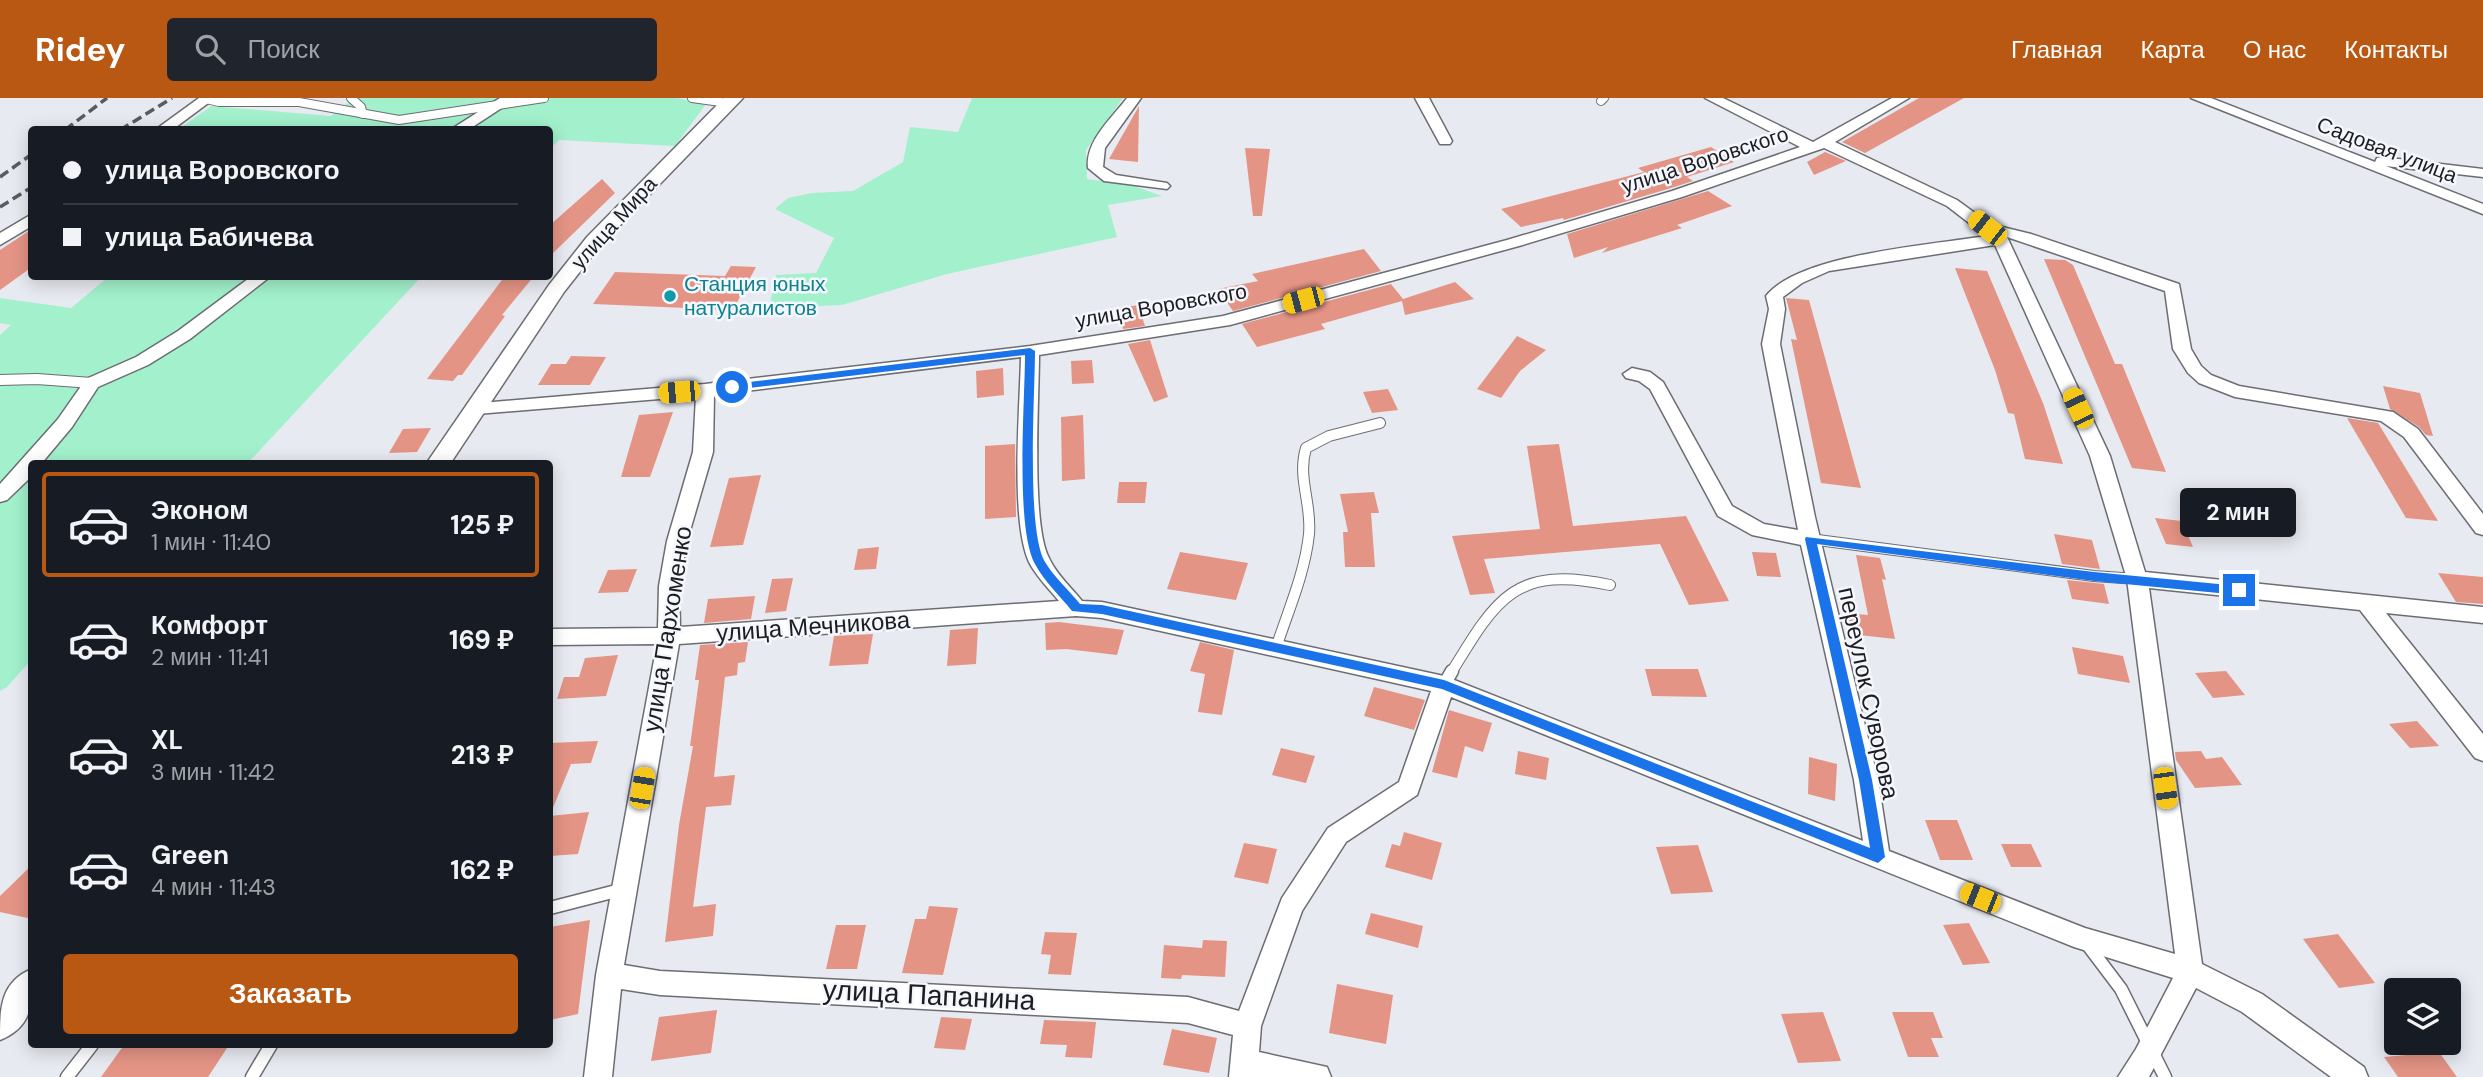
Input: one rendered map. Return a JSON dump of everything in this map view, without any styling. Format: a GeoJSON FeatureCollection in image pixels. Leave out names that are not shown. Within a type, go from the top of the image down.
{"type":"FeatureCollection","features":[{"type":"Feature","properties":{"kind":"street"},"geometry":{"type":"LineString","coordinates":[[1134,98],[1095,152],[1095,167],[1100,174],[1111,178],[1162,186]]}},
{"type":"Feature","properties":{"kind":"street"},"geometry":{"type":"LineString","coordinates":[[1422,98],[1445,141]]}},
{"type":"Feature","properties":{"kind":"street"},"geometry":{"type":"LineString","coordinates":[[1712,98],[1952,203],[1993,234],[2100,456],[2137,579],[2190,971],[2151,1049],[2132,1077]]}},
{"type":"Feature","properties":{"kind":"street","name":"улица Воровского"},"geometry":{"type":"LineString","coordinates":[[478,408],[705,390],[1030,351],[1224,321],[1525,239],[1677,194],[1820,145],[1902,98]]}},
{"type":"Feature","properties":{"kind":"street","name":"Садовая улица"},"geometry":{"type":"LineString","coordinates":[[2198,98],[2483,209]]}},
{"type":"Feature","properties":{"kind":"street"},"geometry":{"type":"LineString","coordinates":[[168,126],[207,99]]}},
{"type":"Feature","properties":{"kind":"street","name":"улица Мира"},"geometry":{"type":"LineString","coordinates":[[441,460],[556,289],[594,241],[731,101]]}},
{"type":"Feature","properties":{"kind":"street"},"geometry":{"type":"LineString","coordinates":[[464,126],[504,102]]}},
{"type":"Feature","properties":{"kind":"street"},"geometry":{"type":"LineString","coordinates":[[2342,155],[2483,173]]}},
{"type":"Feature","properties":{"kind":"street"},"geometry":{"type":"LineString","coordinates":[[0,240],[28,222]]}},
{"type":"Feature","properties":{"kind":"street"},"geometry":{"type":"LineString","coordinates":[[1993,234],[2025,237],[2172,288],[2182,349],[2194,369],[2205,379],[2235,391],[2362,411],[2386,416],[2400,423],[2411,433],[2483,528]]}},
{"type":"Feature","properties":{"kind":"street","name":"переулок Суворова"},"geometry":{"type":"LineString","coordinates":[[1878,857],[1866,780],[1810,539],[1771,344],[1777,309],[1774,296],[1796,279],[1825,267],[1993,234]]}},
{"type":"Feature","properties":{"kind":"street"},"geometry":{"type":"LineString","coordinates":[[34,460],[65,423],[92,383],[142,361],[184,335],[257,280]]}},
{"type":"Feature","properties":{"kind":"street"},"geometry":{"type":"LineString","coordinates":[[1030,351],[1029,499],[1033,545],[1040,563],[1076,608]]}},
{"type":"Feature","properties":{"kind":"street"},"geometry":{"type":"LineString","coordinates":[[1632,374],[1644,376],[1657,386],[1725,511],[1759,530],[1810,539]]}},
{"type":"Feature","properties":{"kind":"street","name":"улица Пархоменко"},"geometry":{"type":"LineString","coordinates":[[598,1077],[609,975],[669,636],[669,586],[677,541],[703,452],[705,390]]}},
{"type":"Feature","properties":{"kind":"street"},"geometry":{"type":"LineString","coordinates":[[0,495],[28,467]]}},
{"type":"Feature","properties":{"kind":"street"},"geometry":{"type":"LineString","coordinates":[[2137,579],[2483,615]]}},
{"type":"Feature","properties":{"kind":"street"},"geometry":{"type":"LineString","coordinates":[[2367,604],[2483,751]]}},
{"type":"Feature","properties":{"kind":"street","name":"улица Мечникова"},"geometry":{"type":"LineString","coordinates":[[553,637],[669,636],[1076,608],[1102,610],[1444,685],[2083,939],[2190,971],[2252,1003],[2354,1077]]}},
{"type":"Feature","properties":{"kind":"street"},"geometry":{"type":"LineString","coordinates":[[1317,1077],[1244,1070],[1247,1026],[1291,906],[1337,835],[1409,788],[1444,685]]}},
{"type":"Feature","properties":{"kind":"street","name":"улица Папанина"},"geometry":{"type":"LineString","coordinates":[[609,975],[660,983],[1188,1010],[1247,1026]]}},
{"type":"Feature","properties":{"kind":"street"},"geometry":{"type":"LineString","coordinates":[[0,1024],[28,989]]}},
{"type":"Feature","properties":{"kind":"lane"},"geometry":{"type":"LineString","coordinates":[[351,98],[361,107],[363,114]]}},
{"type":"Feature","properties":{"kind":"lane"},"geometry":{"type":"LineString","coordinates":[[207,99],[219,102],[299,102],[398,120],[426,118],[504,102],[544,98]]}},
{"type":"Feature","properties":{"kind":"lane"},"geometry":{"type":"LineString","coordinates":[[692,98],[731,101]]}},
{"type":"Feature","properties":{"kind":"lane"},"geometry":{"type":"LineString","coordinates":[[0,380],[37,379],[92,383]]}},
{"type":"Feature","properties":{"kind":"lane"},"geometry":{"type":"LineString","coordinates":[[1276,648],[1310,532],[1301,485],[1306,448],[1329,436],[1380,423]]}},
{"type":"Feature","properties":{"kind":"lane"},"geometry":{"type":"LineString","coordinates":[[1810,539],[2094,576],[2137,579]]}},
{"type":"Feature","properties":{"kind":"lane"},"geometry":{"type":"LineString","coordinates":[[1444,685],[1474,635],[1520,587],[1532,582],[1564,578],[1610,585]]}},
{"type":"Feature","properties":{"kind":"lane"},"geometry":{"type":"LineString","coordinates":[[553,907],[624,889]]}},
{"type":"Feature","properties":{"kind":"lane"},"geometry":{"type":"LineString","coordinates":[[2083,939],[2121,989],[2165,1077]]}},
{"type":"Feature","properties":{"kind":"lane"},"geometry":{"type":"LineString","coordinates":[[67,1077],[90,1048]]}},
{"type":"Feature","properties":{"kind":"lane"},"geometry":{"type":"LineString","coordinates":[[252,1077],[269,1048]]}},
{"type":"Feature","properties":{"kind":"green space"},"geometry":{"type":"Polygon","coordinates":[[[354,98],[677,98],[706,104],[675,146],[559,140],[553,146],[553,126],[184,126],[211,106],[331,116],[354,98]]]}},
{"type":"Feature","properties":{"kind":"green space"},"geometry":{"type":"Polygon","coordinates":[[[972,98],[1123,98],[1086,150],[1087,179],[1131,185],[1162,196],[1108,205],[1117,237],[947,274],[842,305],[769,308],[776,275],[816,273],[834,238],[775,209],[788,198],[812,193],[853,191],[903,162],[910,127],[958,132],[972,98]]]}},
{"type":"Feature","properties":{"kind":"green space"},"geometry":{"type":"Polygon","coordinates":[[[104,280],[418,280],[251,460],[28,460],[28,663],[0,691],[0,335],[11,325],[0,323],[0,298],[71,308],[104,280]]]}},
{"type":"Feature","properties":{"kind":"building"},"geometry":{"type":"Polygon","coordinates":[[[1919,98],[1964,98],[1865,153],[1842,142],[1919,98]]]}},
{"type":"Feature","properties":{"kind":"building"},"geometry":{"type":"Polygon","coordinates":[[[1139,106],[1138,162],[1109,159],[1139,106]]]}},
{"type":"Feature","properties":{"kind":"building"},"geometry":{"type":"Polygon","coordinates":[[[1711,147],[1734,162],[1687,177],[1693,181],[1564,220],[1563,218],[1521,227],[1501,209],[1644,172],[1638,168],[1711,147]]]}},
{"type":"Feature","properties":{"kind":"building"},"geometry":{"type":"Polygon","coordinates":[[[1245,148],[1270,149],[1262,216],[1253,216],[1245,148]]]}},
{"type":"Feature","properties":{"kind":"building"},"geometry":{"type":"Polygon","coordinates":[[[1825,152],[1846,161],[1814,175],[1807,162],[1825,152]]]}},
{"type":"Feature","properties":{"kind":"building"},"geometry":{"type":"Polygon","coordinates":[[[602,179],[615,193],[553,253],[553,222],[602,179]]]}},
{"type":"Feature","properties":{"kind":"building"},"geometry":{"type":"Polygon","coordinates":[[[1708,191],[1732,206],[1677,225],[1682,228],[1602,253],[1608,247],[1574,258],[1567,234],[1708,191]]]}},
{"type":"Feature","properties":{"kind":"building"},"geometry":{"type":"Polygon","coordinates":[[[28,232],[28,270],[0,290],[0,250],[28,232]]]}},
{"type":"Feature","properties":{"kind":"building"},"geometry":{"type":"Polygon","coordinates":[[[1364,249],[1381,271],[1233,311],[1218,289],[1258,281],[1252,274],[1364,249]]]}},
{"type":"Feature","properties":{"kind":"building"},"geometry":{"type":"Polygon","coordinates":[[[2044,259],[2065,260],[2073,265],[2115,364],[2122,364],[2166,472],[2132,468],[2044,259]]]}},
{"type":"Feature","properties":{"kind":"building","name":"Станция юных натуралистов"},"geometry":{"type":"Polygon","coordinates":[[[731,266],[756,267],[733,310],[593,304],[615,272],[725,276],[731,266]]]}},
{"type":"Feature","properties":{"kind":"building"},"geometry":{"type":"Polygon","coordinates":[[[1955,268],[1987,271],[2043,403],[2063,464],[2025,459],[2014,414],[2008,413],[1995,370],[1955,268]]]}},
{"type":"Feature","properties":{"kind":"building"},"geometry":{"type":"Polygon","coordinates":[[[502,280],[531,280],[502,315],[505,316],[462,375],[458,375],[453,381],[427,379],[502,280]]]}},
{"type":"Feature","properties":{"kind":"building"},"geometry":{"type":"Polygon","coordinates":[[[1455,282],[1474,299],[1405,315],[1402,301],[1321,324],[1325,329],[1257,347],[1242,324],[1391,284],[1403,299],[1455,282]]]}},
{"type":"Feature","properties":{"kind":"building"},"geometry":{"type":"Polygon","coordinates":[[[1786,298],[1809,300],[1861,488],[1821,483],[1791,339],[1797,340],[1786,298]]]}},
{"type":"Feature","properties":{"kind":"building"},"geometry":{"type":"Polygon","coordinates":[[[1138,305],[1145,326],[1123,329],[1117,309],[1138,305]]]}},
{"type":"Feature","properties":{"kind":"building"},"geometry":{"type":"Polygon","coordinates":[[[1517,336],[1546,350],[1520,371],[1501,398],[1477,389],[1517,336]]]}},
{"type":"Feature","properties":{"kind":"building"},"geometry":{"type":"Polygon","coordinates":[[[1150,340],[1168,397],[1154,402],[1128,344],[1150,340]]]}},
{"type":"Feature","properties":{"kind":"building"},"geometry":{"type":"Polygon","coordinates":[[[571,356],[606,357],[590,385],[538,385],[551,364],[566,364],[571,356]]]}},
{"type":"Feature","properties":{"kind":"building"},"geometry":{"type":"Polygon","coordinates":[[[1092,360],[1094,383],[1072,384],[1071,361],[1092,360]]]}},
{"type":"Feature","properties":{"kind":"building"},"geometry":{"type":"Polygon","coordinates":[[[1003,368],[1004,395],[977,398],[976,371],[1003,368]]]}},
{"type":"Feature","properties":{"kind":"building"},"geometry":{"type":"Polygon","coordinates":[[[2383,386],[2420,393],[2433,436],[2426,435],[2419,427],[2390,409],[2383,386]]]}},
{"type":"Feature","properties":{"kind":"building"},"geometry":{"type":"Polygon","coordinates":[[[1388,389],[1398,410],[1372,413],[1363,392],[1388,389]]]}},
{"type":"Feature","properties":{"kind":"building"},"geometry":{"type":"Polygon","coordinates":[[[673,412],[650,477],[621,477],[639,415],[673,412]]]}},
{"type":"Feature","properties":{"kind":"building"},"geometry":{"type":"Polygon","coordinates":[[[1083,415],[1085,479],[1062,481],[1061,417],[1083,415]]]}},
{"type":"Feature","properties":{"kind":"building"},"geometry":{"type":"Polygon","coordinates":[[[2347,418],[2378,423],[2438,521],[2406,518],[2347,418]]]}},
{"type":"Feature","properties":{"kind":"building"},"geometry":{"type":"Polygon","coordinates":[[[431,428],[417,452],[389,453],[403,429],[431,428]]]}},
{"type":"Feature","properties":{"kind":"building"},"geometry":{"type":"Polygon","coordinates":[[[1015,444],[1016,517],[985,519],[985,446],[1015,444]]]}},
{"type":"Feature","properties":{"kind":"building"},"geometry":{"type":"Polygon","coordinates":[[[1559,444],[1573,526],[1686,516],[1729,601],[1689,605],[1660,544],[1484,559],[1495,593],[1470,595],[1452,536],[1540,529],[1527,446],[1559,444]]]}},
{"type":"Feature","properties":{"kind":"building"},"geometry":{"type":"Polygon","coordinates":[[[761,475],[743,545],[710,547],[729,478],[761,475]]]}},
{"type":"Feature","properties":{"kind":"building"},"geometry":{"type":"Polygon","coordinates":[[[1119,482],[1147,482],[1145,503],[1117,503],[1119,482]]]}},
{"type":"Feature","properties":{"kind":"building"},"geometry":{"type":"Polygon","coordinates":[[[1374,492],[1379,513],[1371,513],[1375,567],[1345,567],[1343,532],[1348,532],[1340,494],[1374,492]]]}},
{"type":"Feature","properties":{"kind":"building"},"geometry":{"type":"Polygon","coordinates":[[[2155,518],[2182,521],[2193,547],[2166,544],[2155,518]]]}},
{"type":"Feature","properties":{"kind":"building"},"geometry":{"type":"Polygon","coordinates":[[[2054,534],[2092,540],[2100,569],[2062,564],[2054,534]]]}},
{"type":"Feature","properties":{"kind":"building"},"geometry":{"type":"Polygon","coordinates":[[[879,547],[876,569],[854,570],[858,549],[879,547]]]}},
{"type":"Feature","properties":{"kind":"building"},"geometry":{"type":"Polygon","coordinates":[[[1180,552],[1248,563],[1236,600],[1167,589],[1180,552]]]}},
{"type":"Feature","properties":{"kind":"building"},"geometry":{"type":"Polygon","coordinates":[[[1752,552],[1776,553],[1781,577],[1757,576],[1752,552]]]}},
{"type":"Feature","properties":{"kind":"building"},"geometry":{"type":"Polygon","coordinates":[[[1856,555],[1880,558],[1895,639],[1850,634],[1846,613],[1868,615],[1856,555]]]}},
{"type":"Feature","properties":{"kind":"building"},"geometry":{"type":"Polygon","coordinates":[[[637,569],[628,592],[598,593],[608,570],[637,569]]]}},
{"type":"Feature","properties":{"kind":"building"},"geometry":{"type":"Polygon","coordinates":[[[2438,573],[2483,577],[2483,604],[2456,602],[2438,573]]]}},
{"type":"Feature","properties":{"kind":"building"},"geometry":{"type":"Polygon","coordinates":[[[793,578],[786,611],[765,613],[772,579],[793,578]]]}},
{"type":"Feature","properties":{"kind":"building"},"geometry":{"type":"Polygon","coordinates":[[[2067,580],[2104,584],[2109,604],[2072,599],[2067,580]]]}},
{"type":"Feature","properties":{"kind":"building"},"geometry":{"type":"Polygon","coordinates":[[[755,596],[751,619],[704,623],[708,599],[755,596]]]}},
{"type":"Feature","properties":{"kind":"building"},"geometry":{"type":"Polygon","coordinates":[[[1059,622],[1124,630],[1117,655],[1066,649],[1046,650],[1045,623],[1059,622]]]}},
{"type":"Feature","properties":{"kind":"building"},"geometry":{"type":"Polygon","coordinates":[[[978,628],[976,664],[947,666],[950,630],[978,628]]]}},
{"type":"Feature","properties":{"kind":"building"},"geometry":{"type":"Polygon","coordinates":[[[873,634],[868,664],[829,666],[834,636],[873,634]]]}},
{"type":"Feature","properties":{"kind":"building"},"geometry":{"type":"Polygon","coordinates":[[[748,642],[745,662],[738,663],[737,675],[725,677],[714,777],[735,775],[731,805],[706,807],[693,907],[716,904],[713,936],[665,942],[679,825],[693,746],[690,746],[699,680],[695,680],[700,645],[748,642]]]}},
{"type":"Feature","properties":{"kind":"building"},"geometry":{"type":"Polygon","coordinates":[[[1200,642],[1234,650],[1222,715],[1198,712],[1205,674],[1190,671],[1200,642]]]}},
{"type":"Feature","properties":{"kind":"building"},"geometry":{"type":"Polygon","coordinates":[[[2072,647],[2123,656],[2130,683],[2078,674],[2072,647]]]}},
{"type":"Feature","properties":{"kind":"building"},"geometry":{"type":"Polygon","coordinates":[[[618,655],[606,696],[557,699],[564,677],[579,677],[585,658],[618,655]]]}},
{"type":"Feature","properties":{"kind":"building"},"geometry":{"type":"Polygon","coordinates":[[[1645,669],[1698,669],[1707,697],[1652,696],[1645,669]]]}},
{"type":"Feature","properties":{"kind":"building"},"geometry":{"type":"Polygon","coordinates":[[[2226,671],[2245,695],[2213,698],[2195,673],[2226,671]]]}},
{"type":"Feature","properties":{"kind":"building"},"geometry":{"type":"Polygon","coordinates":[[[1374,687],[1425,700],[1414,730],[1364,716],[1374,687]]]}},
{"type":"Feature","properties":{"kind":"building"},"geometry":{"type":"Polygon","coordinates":[[[1449,710],[1492,723],[1483,752],[1465,746],[1457,778],[1432,772],[1449,710]]]}},
{"type":"Feature","properties":{"kind":"building"},"geometry":{"type":"Polygon","coordinates":[[[2417,721],[2439,746],[2410,748],[2389,724],[2417,721]]]}},
{"type":"Feature","properties":{"kind":"building"},"geometry":{"type":"Polygon","coordinates":[[[598,741],[591,763],[571,764],[553,808],[553,743],[598,741]]]}},
{"type":"Feature","properties":{"kind":"building"},"geometry":{"type":"Polygon","coordinates":[[[1281,748],[1315,756],[1306,783],[1272,775],[1281,748]]]}},
{"type":"Feature","properties":{"kind":"building"},"geometry":{"type":"Polygon","coordinates":[[[1518,751],[1549,758],[1546,780],[1515,774],[1518,751]]]}},
{"type":"Feature","properties":{"kind":"building"},"geometry":{"type":"Polygon","coordinates":[[[2201,751],[2206,759],[2222,757],[2242,785],[2195,788],[2176,760],[2175,752],[2201,751]]]}},
{"type":"Feature","properties":{"kind":"building"},"geometry":{"type":"Polygon","coordinates":[[[1809,757],[1837,764],[1835,801],[1808,794],[1809,757]]]}},
{"type":"Feature","properties":{"kind":"building"},"geometry":{"type":"Polygon","coordinates":[[[589,812],[578,854],[553,856],[553,816],[589,812]]]}},
{"type":"Feature","properties":{"kind":"building"},"geometry":{"type":"Polygon","coordinates":[[[1925,820],[1957,820],[1973,860],[1940,860],[1925,820]]]}},
{"type":"Feature","properties":{"kind":"building"},"geometry":{"type":"Polygon","coordinates":[[[1404,832],[1442,843],[1432,880],[1385,867],[1392,844],[1400,846],[1404,832]]]}},
{"type":"Feature","properties":{"kind":"building"},"geometry":{"type":"Polygon","coordinates":[[[1244,843],[1277,849],[1268,884],[1234,877],[1244,843]]]}},
{"type":"Feature","properties":{"kind":"building"},"geometry":{"type":"Polygon","coordinates":[[[2001,844],[2031,844],[2042,867],[2011,867],[2001,844]]]}},
{"type":"Feature","properties":{"kind":"building"},"geometry":{"type":"Polygon","coordinates":[[[1698,845],[1713,892],[1671,894],[1656,847],[1698,845]]]}},
{"type":"Feature","properties":{"kind":"building"},"geometry":{"type":"Polygon","coordinates":[[[28,869],[28,918],[0,912],[0,896],[28,869]]]}},
{"type":"Feature","properties":{"kind":"building"},"geometry":{"type":"Polygon","coordinates":[[[929,906],[958,908],[943,975],[902,973],[915,919],[926,919],[929,906]]]}},
{"type":"Feature","properties":{"kind":"building"},"geometry":{"type":"Polygon","coordinates":[[[1371,913],[1423,926],[1418,948],[1365,934],[1371,913]]]}},
{"type":"Feature","properties":{"kind":"building"},"geometry":{"type":"Polygon","coordinates":[[[590,920],[578,1014],[553,1019],[553,926],[590,920]]]}},
{"type":"Feature","properties":{"kind":"building"},"geometry":{"type":"Polygon","coordinates":[[[1969,923],[1990,963],[1963,965],[1943,925],[1969,923]]]}},
{"type":"Feature","properties":{"kind":"building"},"geometry":{"type":"Polygon","coordinates":[[[836,925],[866,925],[857,969],[826,969],[836,925]]]}},
{"type":"Feature","properties":{"kind":"building"},"geometry":{"type":"Polygon","coordinates":[[[1045,932],[1077,933],[1071,975],[1048,974],[1051,955],[1041,954],[1045,932]]]}},
{"type":"Feature","properties":{"kind":"building"},"geometry":{"type":"Polygon","coordinates":[[[2338,934],[2375,983],[2339,988],[2303,939],[2338,934]]]}},
{"type":"Feature","properties":{"kind":"building"},"geometry":{"type":"Polygon","coordinates":[[[1203,940],[1227,941],[1225,977],[1182,975],[1181,979],[1161,978],[1164,945],[1202,948],[1203,940]]]}},
{"type":"Feature","properties":{"kind":"building"},"geometry":{"type":"Polygon","coordinates":[[[1337,984],[1393,995],[1386,1044],[1329,1033],[1337,984]]]}},
{"type":"Feature","properties":{"kind":"building"},"geometry":{"type":"Polygon","coordinates":[[[717,1010],[711,1053],[651,1061],[659,1017],[717,1010]]]}},
{"type":"Feature","properties":{"kind":"building"},"geometry":{"type":"Polygon","coordinates":[[[1823,1012],[1841,1061],[1798,1063],[1781,1014],[1823,1012]]]}},
{"type":"Feature","properties":{"kind":"building"},"geometry":{"type":"Polygon","coordinates":[[[1892,1012],[1933,1012],[1943,1038],[1931,1038],[1939,1057],[1908,1057],[1892,1012]]]}},
{"type":"Feature","properties":{"kind":"building"},"geometry":{"type":"Polygon","coordinates":[[[941,1017],[972,1019],[965,1050],[934,1048],[941,1017]]]}},
{"type":"Feature","properties":{"kind":"building"},"geometry":{"type":"Polygon","coordinates":[[[1044,1020],[1096,1022],[1092,1058],[1065,1057],[1067,1045],[1040,1044],[1044,1020]]]}},
{"type":"Feature","properties":{"kind":"building"},"geometry":{"type":"Polygon","coordinates":[[[1172,1029],[1217,1038],[1209,1073],[1163,1065],[1172,1029]]]}},
{"type":"Feature","properties":{"kind":"building"},"geometry":{"type":"Polygon","coordinates":[[[122,1048],[227,1048],[208,1077],[101,1077],[122,1048]]]}},
{"type":"Feature","properties":{"kind":"building"},"geometry":{"type":"Polygon","coordinates":[[[2441,1055],[2457,1077],[2398,1077],[2384,1057],[2441,1055]]]}},
{"type":"Feature","properties":{"kind":"railway"},"geometry":{"type":"LineString","coordinates":[[70,126],[107,98]]}},
{"type":"Feature","properties":{"kind":"railway"},"geometry":{"type":"LineString","coordinates":[[126,126],[172,98]]}},
{"type":"Feature","properties":{"kind":"railway"},"geometry":{"type":"LineString","coordinates":[[0,177],[28,157]]}},
{"type":"Feature","properties":{"kind":"railway"},"geometry":{"type":"LineString","coordinates":[[0,207],[28,190]]}},
{"type":"Feature","properties":{"kind":"place","name":"Станция юных натуралистов"},"geometry":{"type":"Point","coordinates":[670,296]}},
{"type":"Feature","properties":{"kind":"route"},"geometry":{"type":"LineString","coordinates":[[732,387],[1030,351],[1029,499],[1033,545],[1040,563],[1076,608],[1102,610],[1444,685],[1878,857],[1866,780],[1810,539],[2094,576],[2239,590]]}}]}
